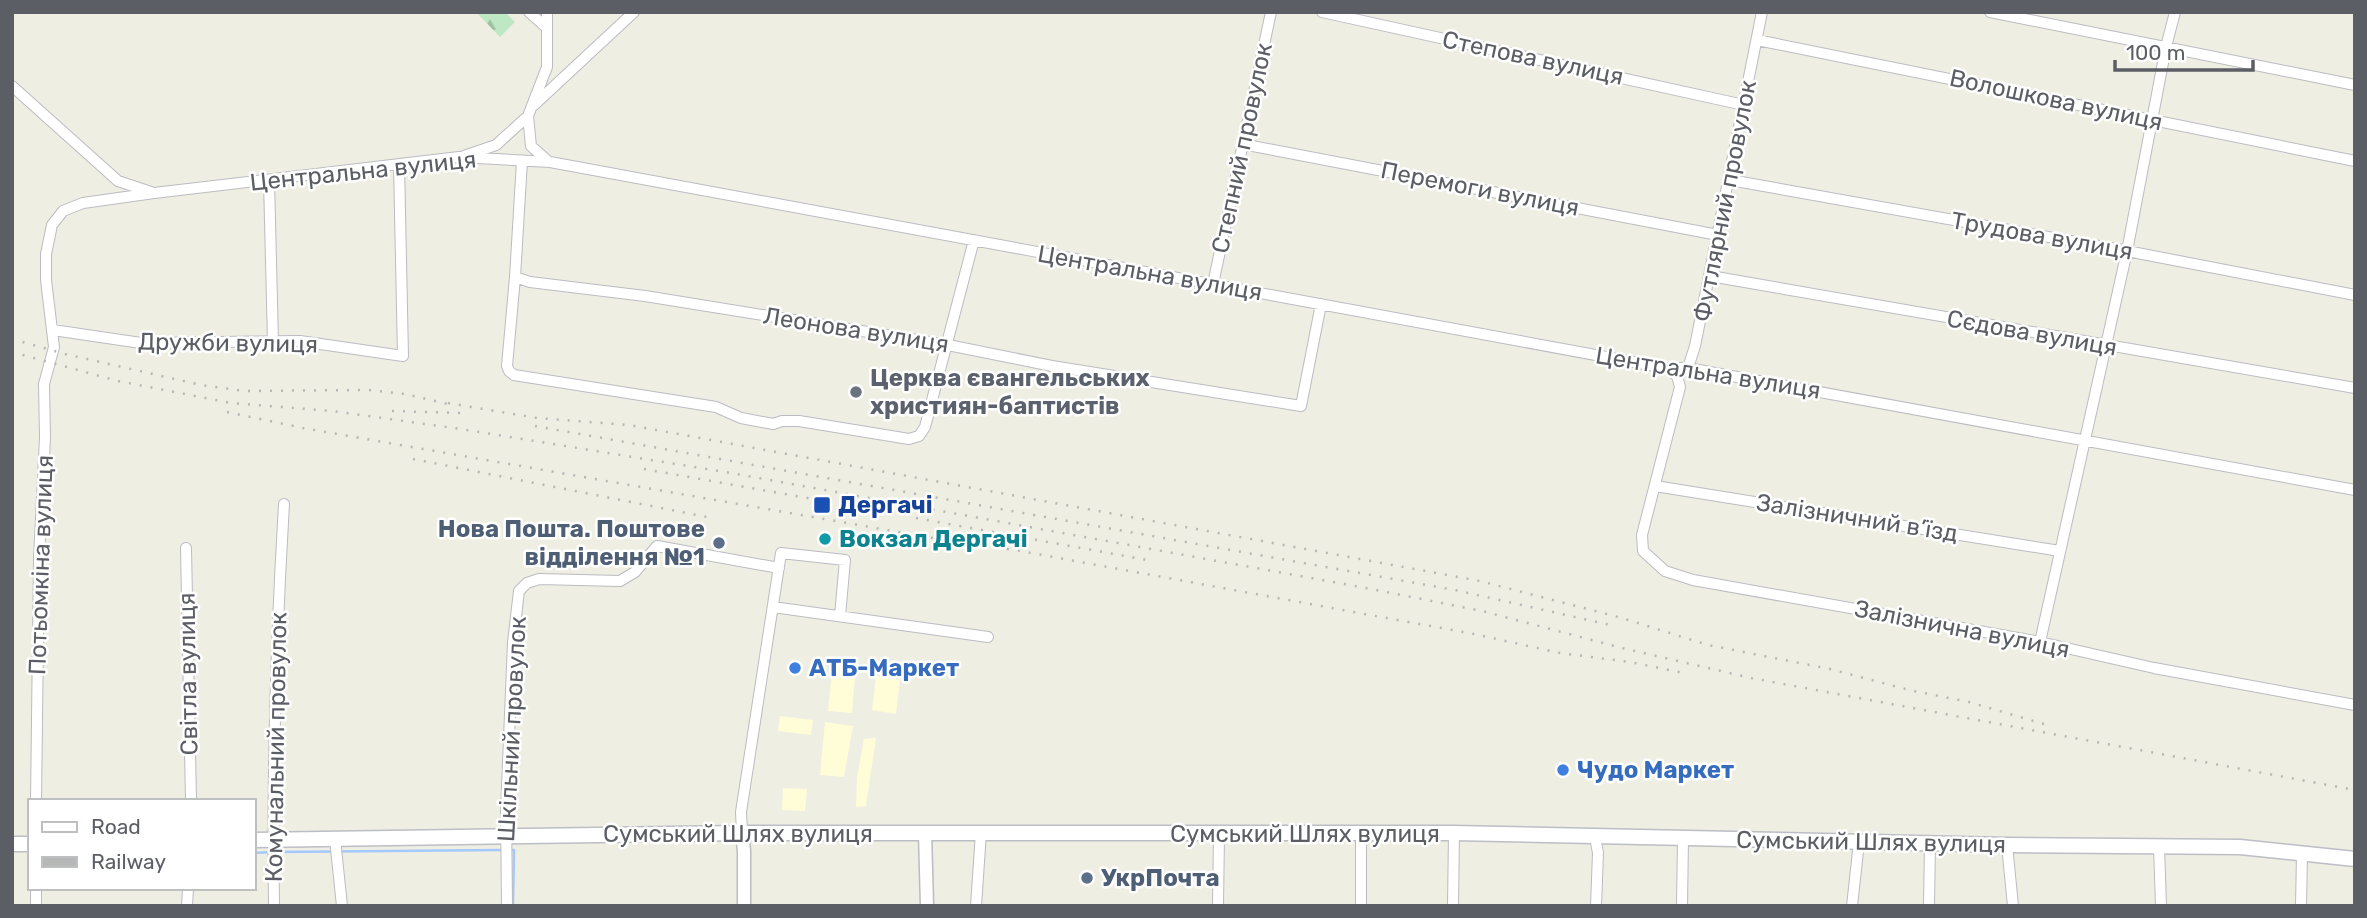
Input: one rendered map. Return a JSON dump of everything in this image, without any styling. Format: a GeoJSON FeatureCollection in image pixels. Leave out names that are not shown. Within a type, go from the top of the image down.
{"type":"FeatureCollection","features":[{"type":"Feature","properties":{"kind":"main road","name":"Сумський Шлях вулиця"},"geometry":{"type":"LineString","coordinates":[[256,840],[742,833],[1454,834],[1930,844],[2240,847],[2355,859]]}},
{"type":"Feature","properties":{"kind":"street"},"geometry":{"type":"LineString","coordinates":[[528,12],[547,28]]}},
{"type":"Feature","properties":{"kind":"street"},"geometry":{"type":"LineString","coordinates":[[547,12],[547,67],[530,112],[531,146],[550,162]]}},
{"type":"Feature","properties":{"kind":"street"},"geometry":{"type":"LineString","coordinates":[[460,157],[496,145],[634,12]]}},
{"type":"Feature","properties":{"kind":"street","name":"Степний провулок"},"geometry":{"type":"LineString","coordinates":[[1213,284],[1271,12]]}},
{"type":"Feature","properties":{"kind":"street","name":"Степова вулиця"},"geometry":{"type":"LineString","coordinates":[[1322,12],[1744,105]]}},
{"type":"Feature","properties":{"kind":"street","name":"Футлярний провулок"},"geometry":{"type":"LineString","coordinates":[[1655,486],[1680,387],[1695,346],[1762,12]]}},
{"type":"Feature","properties":{"kind":"street"},"geometry":{"type":"LineString","coordinates":[[1990,12],[2355,85]]}},
{"type":"Feature","properties":{"kind":"street"},"geometry":{"type":"LineString","coordinates":[[2040,642],[2107,346],[2175,12]]}},
{"type":"Feature","properties":{"kind":"street","name":"Волошкова вулиця"},"geometry":{"type":"LineString","coordinates":[[1757,40],[2355,161]]}},
{"type":"Feature","properties":{"kind":"street"},"geometry":{"type":"LineString","coordinates":[[12,86],[118,181],[155,193]]}},
{"type":"Feature","properties":{"kind":"street","name":"Перемоги вулиця"},"geometry":{"type":"LineString","coordinates":[[1242,144],[1718,235]]}},
{"type":"Feature","properties":{"kind":"street","name":"Центральна вулиця"},"geometry":{"type":"LineString","coordinates":[[53,330],[46,280],[46,254],[52,225],[63,211],[83,203],[460,157],[550,162],[1666,368],[1688,368],[2355,490]]}},
{"type":"Feature","properties":{"kind":"street"},"geometry":{"type":"LineString","coordinates":[[522,161],[507,366],[509,371],[716,407],[741,418],[774,424],[799,421],[909,439],[919,436],[925,427],[974,240]]}},
{"type":"Feature","properties":{"kind":"street","name":"Дружби вулиця"},"geometry":{"type":"LineString","coordinates":[[53,330],[141,343],[300,341],[403,356],[399,164]]}},
{"type":"Feature","properties":{"kind":"street"},"geometry":{"type":"LineString","coordinates":[[269,180],[273,342]]}},
{"type":"Feature","properties":{"kind":"street","name":"Трудова вулиця"},"geometry":{"type":"LineString","coordinates":[[1730,180],[2355,295]]}},
{"type":"Feature","properties":{"kind":"street","name":"Сєдова вулиця"},"geometry":{"type":"LineString","coordinates":[[1710,276],[2355,388]]}},
{"type":"Feature","properties":{"kind":"street","name":"Леонова вулиця"},"geometry":{"type":"LineString","coordinates":[[515,277],[530,282],[645,296],[948,345],[1052,366],[1301,406],[1321,304]]}},
{"type":"Feature","properties":{"kind":"street","name":"Потьомкіна вулиця"},"geometry":{"type":"LineString","coordinates":[[36,799],[44,384],[54,346],[53,330]]}},
{"type":"Feature","properties":{"kind":"street"},"geometry":{"type":"LineString","coordinates":[[1666,368],[1677,376],[1680,387]]}},
{"type":"Feature","properties":{"kind":"street","name":"Залізничний в’їзд"},"geometry":{"type":"LineString","coordinates":[[1655,486],[2060,551]]}},
{"type":"Feature","properties":{"kind":"street","name":"Залізнична вулиця"},"geometry":{"type":"LineString","coordinates":[[1655,486],[1642,535],[1643,551],[1650,561],[1665,571],[1693,580],[2040,642],[2154,668],[2355,705]]}},
{"type":"Feature","properties":{"kind":"street","name":"Комунальний провулок"},"geometry":{"type":"LineString","coordinates":[[274,906],[277,635],[284,504]]}},
{"type":"Feature","properties":{"kind":"street","name":"Шкільний провулок"},"geometry":{"type":"LineString","coordinates":[[507,906],[506,837],[513,642],[519,591],[527,583],[539,579],[620,581],[635,572],[657,546],[779,568]]}},
{"type":"Feature","properties":{"kind":"street","name":"Світла вулиця"},"geometry":{"type":"LineString","coordinates":[[186,548],[191,799]]}},
{"type":"Feature","properties":{"kind":"street"},"geometry":{"type":"LineString","coordinates":[[744,906],[741,812],[781,553],[845,560],[840,616]]}},
{"type":"Feature","properties":{"kind":"street"},"geometry":{"type":"LineString","coordinates":[[773,607],[988,637]]}},
{"type":"Feature","properties":{"kind":"street"},"geometry":{"type":"LineString","coordinates":[[976,906],[981,832]]}},
{"type":"Feature","properties":{"kind":"street"},"geometry":{"type":"LineString","coordinates":[[925,833],[927,906]]}},
{"type":"Feature","properties":{"kind":"street"},"geometry":{"type":"LineString","coordinates":[[1219,834],[1219,906]]}},
{"type":"Feature","properties":{"kind":"street"},"geometry":{"type":"LineString","coordinates":[[1361,834],[1361,906]]}},
{"type":"Feature","properties":{"kind":"street"},"geometry":{"type":"LineString","coordinates":[[1453,906],[1454,834]]}},
{"type":"Feature","properties":{"kind":"street"},"geometry":{"type":"LineString","coordinates":[[1595,837],[1598,853],[1596,906]]}},
{"type":"Feature","properties":{"kind":"street"},"geometry":{"type":"LineString","coordinates":[[1682,906],[1683,838]]}},
{"type":"Feature","properties":{"kind":"street"},"geometry":{"type":"LineString","coordinates":[[335,839],[342,906]]}},
{"type":"Feature","properties":{"kind":"street"},"geometry":{"type":"LineString","coordinates":[[1852,906],[1858,842]]}},
{"type":"Feature","properties":{"kind":"street"},"geometry":{"type":"LineString","coordinates":[[1929,906],[1930,844]]}},
{"type":"Feature","properties":{"kind":"street"},"geometry":{"type":"LineString","coordinates":[[2007,845],[2013,906]]}},
{"type":"Feature","properties":{"kind":"street"},"geometry":{"type":"LineString","coordinates":[[2159,846],[2161,906]]}},
{"type":"Feature","properties":{"kind":"street"},"geometry":{"type":"LineString","coordinates":[[2301,906],[2302,853]]}},
{"type":"Feature","properties":{"kind":"shaded area"},"geometry":{"type":"Polygon","coordinates":[[[833,662],[856,664],[852,713],[828,711],[833,662]]]}},
{"type":"Feature","properties":{"kind":"shaded area"},"geometry":{"type":"Polygon","coordinates":[[[876,676],[900,680],[896,714],[872,710],[876,676]]]}},
{"type":"Feature","properties":{"kind":"shaded area"},"geometry":{"type":"Polygon","coordinates":[[[780,716],[813,720],[811,735],[778,731],[780,716]]]}},
{"type":"Feature","properties":{"kind":"shaded area"},"geometry":{"type":"Polygon","coordinates":[[[825,722],[853,726],[844,777],[820,775],[825,722]]]}},
{"type":"Feature","properties":{"kind":"shaded area"},"geometry":{"type":"Polygon","coordinates":[[[876,738],[866,806],[856,807],[857,777],[864,739],[876,738]]]}},
{"type":"Feature","properties":{"kind":"shaded area"},"geometry":{"type":"Polygon","coordinates":[[[783,788],[807,789],[805,811],[782,810],[783,788]]]}},
{"type":"Feature","properties":{"kind":"green space"},"geometry":{"type":"Polygon","coordinates":[[[476,12],[505,12],[515,22],[500,37],[476,12]]]}},
{"type":"Feature","properties":{"kind":"waterway"},"geometry":{"type":"LineString","coordinates":[[278,852],[502,850]]}},
{"type":"Feature","properties":{"kind":"waterway"},"geometry":{"type":"LineString","coordinates":[[509,850],[514,850],[513,906]]}},
{"type":"Feature","properties":{"kind":"waterway"},"geometry":{"type":"LineString","coordinates":[[256,853],[271,852]]}},
{"type":"Feature","properties":{"kind":"railway"},"geometry":{"type":"LineString","coordinates":[[12,339],[201,385],[244,391],[369,390],[405,394],[452,405]]}},
{"type":"Feature","properties":{"kind":"railway"},"geometry":{"type":"LineString","coordinates":[[12,352],[118,381],[231,403],[332,411],[461,429],[731,473],[1361,587],[1482,611],[1751,678],[2355,790]]}},
{"type":"Feature","properties":{"kind":"railway"},"geometry":{"type":"LineString","coordinates":[[448,403],[537,418],[629,425],[1480,581],[1622,618],[1708,645],[1830,669],[1909,690],[1969,702],[2047,725]]}},
{"type":"Feature","properties":{"kind":"railway"},"geometry":{"type":"LineString","coordinates":[[392,411],[462,413]]}},
{"type":"Feature","properties":{"kind":"railway"},"geometry":{"type":"LineString","coordinates":[[227,412],[303,428],[973,545],[1015,550],[1474,634],[1560,653],[1630,662],[1684,673]]}},
{"type":"Feature","properties":{"kind":"railway"},"geometry":{"type":"LineString","coordinates":[[535,426],[1455,590],[1615,626]]}},
{"type":"Feature","properties":{"kind":"railway"},"geometry":{"type":"LineString","coordinates":[[413,459],[712,518]]}},
{"type":"Feature","properties":{"kind":"railway"},"geometry":{"type":"LineString","coordinates":[[644,469],[813,499]]}},
{"type":"Feature","properties":{"kind":"railway"},"geometry":{"type":"LineString","coordinates":[[916,518],[1147,560]]}},
{"type":"Feature","properties":{"kind":"place","name":"Церква євангельських християн-баптистів"},"geometry":{"type":"Point","coordinates":[856,392]}},
{"type":"Feature","properties":{"kind":"place","name":"Дергачі"},"geometry":{"type":"Point","coordinates":[822,505]}},
{"type":"Feature","properties":{"kind":"place","name":"Вокзал Дергачі"},"geometry":{"type":"Point","coordinates":[825,539]}},
{"type":"Feature","properties":{"kind":"place","name":"Нова Пошта. Поштове відділення №1"},"geometry":{"type":"Point","coordinates":[719,543]}},
{"type":"Feature","properties":{"kind":"place","name":"АТБ-Маркет"},"geometry":{"type":"Point","coordinates":[795,668]}},
{"type":"Feature","properties":{"kind":"place","name":"Чудо Маркет"},"geometry":{"type":"Point","coordinates":[1563,770]}},
{"type":"Feature","properties":{"kind":"place","name":"УкрПочта"},"geometry":{"type":"Point","coordinates":[1087,878]}}]}
